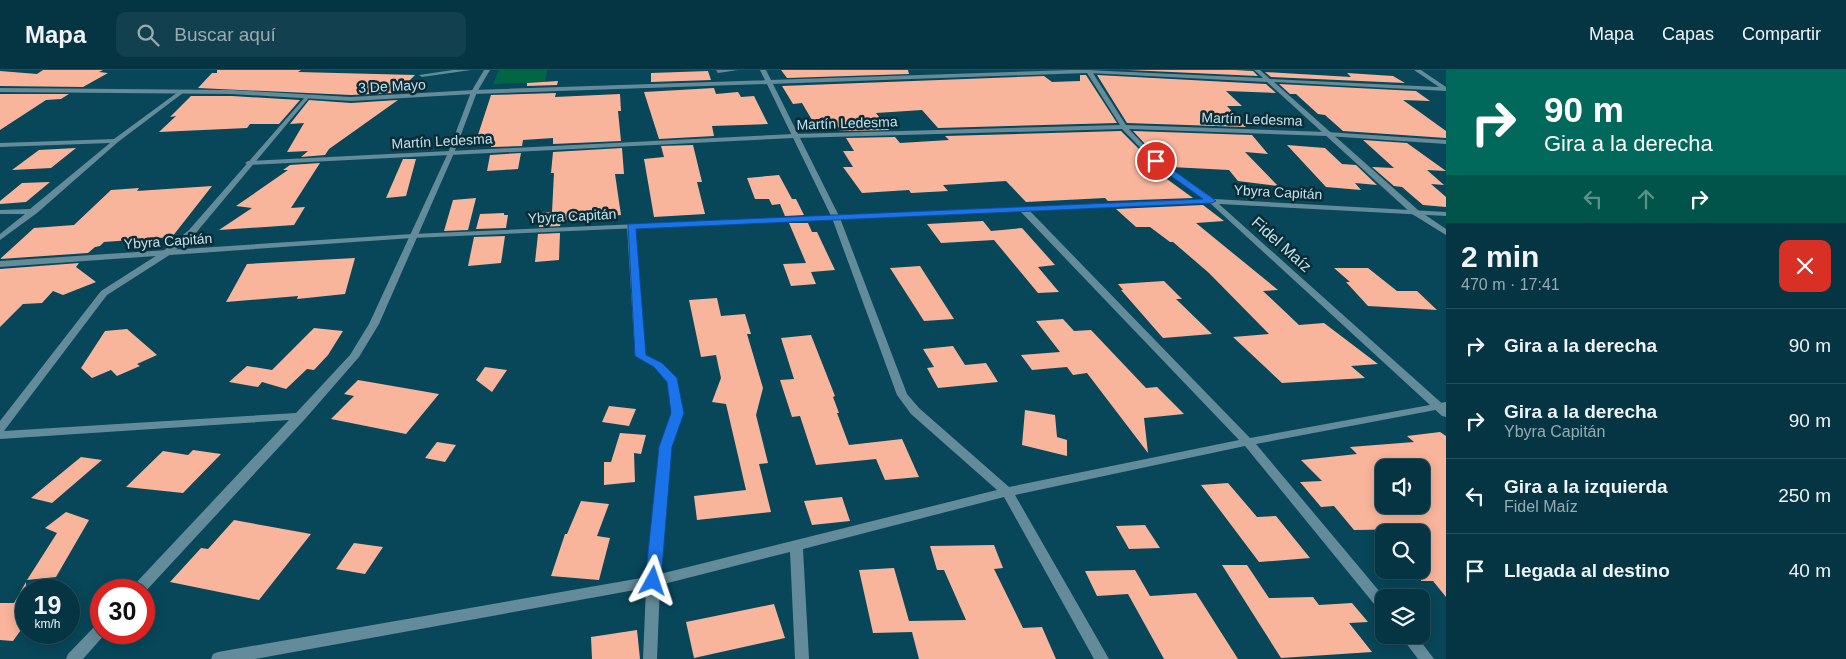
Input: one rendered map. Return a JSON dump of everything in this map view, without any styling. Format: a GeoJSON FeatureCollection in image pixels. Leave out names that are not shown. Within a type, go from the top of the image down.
{"type":"FeatureCollection","features":[{"type":"Feature","properties":{"kind":"street"},"geometry":{"type":"LineString","coordinates":[[422,75],[468,70]]}},
{"type":"Feature","properties":{"kind":"street"},"geometry":{"type":"LineString","coordinates":[[148,579],[354,357],[374,324],[451,153],[474,92],[487,70]]}},
{"type":"Feature","properties":{"kind":"street"},"geometry":{"type":"LineString","coordinates":[[718,71],[735,70]]}},
{"type":"Feature","properties":{"kind":"street"},"geometry":{"type":"LineString","coordinates":[[764,70],[794,136],[836,218],[902,395],[916,411],[1007,492],[1102,659]]}},
{"type":"Feature","properties":{"kind":"street","name":"3 De Mayo"},"geometry":{"type":"LineString","coordinates":[[0,90],[232,92],[306,98],[351,99],[474,92],[1088,70],[1446,89]]}},
{"type":"Feature","properties":{"kind":"street","name":"Fidel Maíz"},"geometry":{"type":"LineString","coordinates":[[1088,70],[1124,127],[1156,161],[1212,201],[1444,408]]}},
{"type":"Feature","properties":{"kind":"street"},"geometry":{"type":"LineString","coordinates":[[1257,70],[1415,212],[1446,233]]}},
{"type":"Feature","properties":{"kind":"street"},"geometry":{"type":"LineString","coordinates":[[1417,70],[1446,89]]}},
{"type":"Feature","properties":{"kind":"street"},"geometry":{"type":"LineString","coordinates":[[0,238],[116,141],[180,93]]}},
{"type":"Feature","properties":{"kind":"street"},"geometry":{"type":"LineString","coordinates":[[0,429],[104,293],[165,254],[192,232],[248,163],[306,98]]}},
{"type":"Feature","properties":{"kind":"street","name":"Martín Ledesma"},"geometry":{"type":"LineString","coordinates":[[248,163],[794,136],[1124,127],[1327,134],[1446,142]]}},
{"type":"Feature","properties":{"kind":"street"},"geometry":{"type":"LineString","coordinates":[[0,145],[116,141]]}},
{"type":"Feature","properties":{"kind":"street","name":"Ybyra Capitán"},"geometry":{"type":"LineString","coordinates":[[0,264],[412,236],[1212,201],[1446,214]]}},
{"type":"Feature","properties":{"kind":"street"},"geometry":{"type":"LineString","coordinates":[[1024,210],[1248,442],[1375,595]]}},
{"type":"Feature","properties":{"kind":"street"},"geometry":{"type":"LineString","coordinates":[[0,212],[34,211]]}},
{"type":"Feature","properties":{"kind":"street"},"geometry":{"type":"LineString","coordinates":[[631,226],[640,356],[658,365],[672,381],[678,413],[665,447],[653,581],[650,659]]}},
{"type":"Feature","properties":{"kind":"street"},"geometry":{"type":"LineString","coordinates":[[218,659],[653,581],[1007,492],[1248,442],[1444,408]]}},
{"type":"Feature","properties":{"kind":"street"},"geometry":{"type":"LineString","coordinates":[[0,435],[301,416]]}},
{"type":"Feature","properties":{"kind":"street"},"geometry":{"type":"LineString","coordinates":[[796,546],[802,659]]}},
{"type":"Feature","properties":{"kind":"street"},"geometry":{"type":"LineString","coordinates":[[73,659],[90,641]]}},
{"type":"Feature","properties":{"kind":"street"},"geometry":{"type":"LineString","coordinates":[[1414,644],[1427,659]]}},
{"type":"Feature","properties":{"kind":"green space"},"geometry":{"type":"Polygon","coordinates":[[[499,70],[547,70],[545,82],[493,84],[499,70]]]}},
{"type":"Feature","properties":{"kind":"building"},"geometry":{"type":"Polygon","coordinates":[[[43,70],[103,70],[99,72],[108,73],[83,87],[0,86],[0,71],[37,74],[43,70]]]}},
{"type":"Feature","properties":{"kind":"building"},"geometry":{"type":"Polygon","coordinates":[[[217,70],[301,70],[298,72],[415,75],[405,85],[409,85],[402,91],[410,92],[351,95],[198,88],[212,73],[217,73],[217,70]]]}},
{"type":"Feature","properties":{"kind":"building"},"geometry":{"type":"Polygon","coordinates":[[[781,70],[908,70],[909,74],[787,78],[781,70]]]}},
{"type":"Feature","properties":{"kind":"building"},"geometry":{"type":"Polygon","coordinates":[[[1128,70],[1234,70],[1253,71],[1258,76],[1128,70]]]}},
{"type":"Feature","properties":{"kind":"building"},"geometry":{"type":"Polygon","coordinates":[[[708,71],[711,80],[651,82],[651,73],[708,71]]]}},
{"type":"Feature","properties":{"kind":"building"},"geometry":{"type":"Polygon","coordinates":[[[1265,72],[1351,77],[1347,73],[1393,76],[1405,83],[1271,77],[1265,72]]]}},
{"type":"Feature","properties":{"kind":"building"},"geometry":{"type":"Polygon","coordinates":[[[1080,75],[1086,75],[1117,123],[938,128],[922,110],[876,113],[889,130],[841,131],[833,119],[812,120],[802,103],[793,104],[782,86],[1044,76],[1052,82],[1080,81],[1080,75]]]}},
{"type":"Feature","properties":{"kind":"building"},"geometry":{"type":"Polygon","coordinates":[[[1097,75],[1266,84],[1276,93],[1226,91],[1242,106],[1227,106],[1246,127],[1127,123],[1097,75]]]}},
{"type":"Feature","properties":{"kind":"building"},"geometry":{"type":"Polygon","coordinates":[[[558,81],[557,85],[527,86],[527,83],[558,81]]]}},
{"type":"Feature","properties":{"kind":"building"},"geometry":{"type":"Polygon","coordinates":[[[1279,84],[1416,91],[1430,101],[1403,100],[1446,131],[1446,138],[1343,131],[1325,115],[1318,114],[1296,94],[1290,94],[1279,84]]]}},
{"type":"Feature","properties":{"kind":"building"},"geometry":{"type":"Polygon","coordinates":[[[714,88],[716,94],[738,92],[741,97],[754,96],[768,124],[712,126],[714,136],[659,139],[644,92],[714,88]]]}},
{"type":"Feature","properties":{"kind":"building"},"geometry":{"type":"Polygon","coordinates":[[[556,93],[555,97],[620,94],[621,111],[618,111],[621,141],[553,144],[553,138],[523,140],[522,146],[491,147],[493,140],[476,141],[491,95],[556,93]]]}},
{"type":"Feature","properties":{"kind":"building"},"geometry":{"type":"Polygon","coordinates":[[[0,94],[69,94],[61,99],[46,100],[0,130],[0,94]]]}},
{"type":"Feature","properties":{"kind":"building"},"geometry":{"type":"Polygon","coordinates":[[[191,96],[232,96],[300,100],[279,124],[250,124],[247,128],[159,132],[176,116],[170,117],[191,96]]]}},
{"type":"Feature","properties":{"kind":"building"},"geometry":{"type":"Polygon","coordinates":[[[309,100],[351,103],[398,100],[329,149],[325,155],[301,157],[308,151],[287,152],[304,123],[290,124],[309,100]]]}},
{"type":"Feature","properties":{"kind":"building"},"geometry":{"type":"Polygon","coordinates":[[[1121,131],[1156,166],[1149,166],[1193,198],[1108,201],[1105,198],[1026,202],[1006,181],[943,185],[948,191],[911,193],[909,190],[862,193],[843,167],[853,167],[843,151],[854,151],[846,138],[895,137],[900,143],[949,140],[945,136],[1121,131]]]}},
{"type":"Feature","properties":{"kind":"building"},"geometry":{"type":"Polygon","coordinates":[[[1133,131],[1252,135],[1268,154],[1245,152],[1278,186],[1238,181],[1229,170],[1171,167],[1159,159],[1133,131]]]}},
{"type":"Feature","properties":{"kind":"building"},"geometry":{"type":"Polygon","coordinates":[[[1363,140],[1407,143],[1446,171],[1427,170],[1444,185],[1431,184],[1446,197],[1446,207],[1423,205],[1402,187],[1394,186],[1372,167],[1394,168],[1363,140]]]}},
{"type":"Feature","properties":{"kind":"building"},"geometry":{"type":"Polygon","coordinates":[[[693,145],[702,182],[697,182],[705,214],[654,217],[644,159],[664,157],[661,146],[693,145]]]}},
{"type":"Feature","properties":{"kind":"building"},"geometry":{"type":"Polygon","coordinates":[[[1287,145],[1325,148],[1342,164],[1356,165],[1377,185],[1355,183],[1361,190],[1326,187],[1287,145]]]}},
{"type":"Feature","properties":{"kind":"building"},"geometry":{"type":"Polygon","coordinates":[[[76,148],[51,168],[12,170],[39,150],[76,148]]]}},
{"type":"Feature","properties":{"kind":"building"},"geometry":{"type":"Polygon","coordinates":[[[622,148],[624,174],[615,174],[621,215],[561,221],[560,226],[539,227],[540,213],[552,212],[554,173],[551,173],[553,152],[622,148]]]}},
{"type":"Feature","properties":{"kind":"building"},"geometry":{"type":"Polygon","coordinates":[[[521,153],[518,169],[487,171],[490,155],[521,153]]]}},
{"type":"Feature","properties":{"kind":"building"},"geometry":{"type":"Polygon","coordinates":[[[403,159],[416,159],[406,196],[386,198],[403,159]]]}},
{"type":"Feature","properties":{"kind":"building"},"geometry":{"type":"Polygon","coordinates":[[[320,163],[291,208],[305,207],[294,225],[219,230],[252,208],[236,206],[288,170],[283,170],[290,165],[320,163]]]}},
{"type":"Feature","properties":{"kind":"building"},"geometry":{"type":"Polygon","coordinates":[[[779,175],[792,199],[796,199],[804,215],[785,216],[780,204],[772,205],[769,199],[755,199],[747,178],[779,175]]]}},
{"type":"Feature","properties":{"kind":"building"},"geometry":{"type":"Polygon","coordinates":[[[50,182],[26,202],[0,204],[0,201],[22,183],[50,182]]]}},
{"type":"Feature","properties":{"kind":"building"},"geometry":{"type":"Polygon","coordinates":[[[212,186],[172,237],[104,242],[88,253],[0,259],[34,228],[74,225],[111,190],[139,188],[137,191],[212,186]]]}},
{"type":"Feature","properties":{"kind":"building"},"geometry":{"type":"Polygon","coordinates":[[[476,198],[468,230],[444,231],[453,200],[476,198]]]}},
{"type":"Feature","properties":{"kind":"building"},"geometry":{"type":"Polygon","coordinates":[[[1203,205],[1224,221],[1196,223],[1278,290],[1263,291],[1299,325],[1324,323],[1378,364],[1351,366],[1365,378],[1282,383],[1233,337],[1269,334],[1209,273],[1173,242],[1170,242],[1150,227],[1136,227],[1116,209],[1203,205]]]}},
{"type":"Feature","properties":{"kind":"building"},"geometry":{"type":"Polygon","coordinates":[[[504,213],[504,215],[508,215],[506,228],[476,229],[480,214],[504,213]]]}},
{"type":"Feature","properties":{"kind":"building"},"geometry":{"type":"Polygon","coordinates":[[[983,221],[991,231],[1022,228],[1055,265],[1038,267],[1059,292],[1038,293],[994,240],[941,243],[927,224],[983,221]]]}},
{"type":"Feature","properties":{"kind":"building"},"geometry":{"type":"Polygon","coordinates":[[[789,223],[808,223],[812,232],[817,232],[835,270],[811,272],[816,284],[791,286],[783,264],[806,263],[789,223]]]}},
{"type":"Feature","properties":{"kind":"building"},"geometry":{"type":"Polygon","coordinates":[[[560,233],[559,260],[535,262],[538,234],[560,233]]]}},
{"type":"Feature","properties":{"kind":"building"},"geometry":{"type":"Polygon","coordinates":[[[505,236],[501,263],[468,266],[474,237],[505,236]]]}},
{"type":"Feature","properties":{"kind":"building"},"geometry":{"type":"Polygon","coordinates":[[[355,258],[345,294],[297,299],[298,296],[226,302],[247,264],[355,258]]]}},
{"type":"Feature","properties":{"kind":"building"},"geometry":{"type":"Polygon","coordinates":[[[79,263],[76,267],[96,282],[63,295],[53,291],[42,303],[23,304],[0,327],[0,269],[79,263]]]}},
{"type":"Feature","properties":{"kind":"building"},"geometry":{"type":"Polygon","coordinates":[[[920,266],[954,319],[924,321],[890,268],[920,266]]]}},
{"type":"Feature","properties":{"kind":"building"},"geometry":{"type":"Polygon","coordinates":[[[1334,268],[1368,268],[1397,291],[1417,291],[1437,310],[1368,306],[1346,282],[1350,282],[1334,268]]]}},
{"type":"Feature","properties":{"kind":"building"},"geometry":{"type":"Polygon","coordinates":[[[1164,281],[1182,299],[1176,299],[1212,334],[1163,338],[1121,290],[1123,290],[1118,284],[1164,281]]]}},
{"type":"Feature","properties":{"kind":"building"},"geometry":{"type":"Polygon","coordinates":[[[717,298],[721,316],[745,314],[751,334],[747,334],[763,388],[756,415],[768,463],[759,464],[771,512],[697,520],[694,496],[746,490],[726,404],[712,402],[721,378],[716,355],[701,357],[689,300],[717,298]]]}},
{"type":"Feature","properties":{"kind":"building"},"geometry":{"type":"Polygon","coordinates":[[[1063,319],[1074,331],[1091,330],[1146,388],[1157,387],[1184,414],[1144,418],[1148,453],[1087,373],[1073,375],[1067,367],[1032,370],[1021,355],[1060,352],[1036,321],[1063,319]]]}},
{"type":"Feature","properties":{"kind":"building"},"geometry":{"type":"Polygon","coordinates":[[[314,328],[343,331],[328,355],[314,370],[307,369],[286,389],[262,382],[258,387],[229,382],[247,366],[272,370],[314,328]]]}},
{"type":"Feature","properties":{"kind":"building"},"geometry":{"type":"Polygon","coordinates":[[[127,329],[157,355],[137,364],[140,366],[117,376],[111,370],[92,378],[81,368],[105,331],[127,329]]]}},
{"type":"Feature","properties":{"kind":"building"},"geometry":{"type":"Polygon","coordinates":[[[811,335],[835,396],[833,397],[839,413],[837,413],[849,445],[902,439],[919,477],[885,480],[876,459],[816,465],[800,416],[792,417],[780,380],[794,379],[781,338],[811,335]]]}},
{"type":"Feature","properties":{"kind":"building"},"geometry":{"type":"Polygon","coordinates":[[[953,346],[965,365],[986,363],[998,382],[938,388],[927,368],[934,367],[923,349],[953,346]]]}},
{"type":"Feature","properties":{"kind":"building"},"geometry":{"type":"Polygon","coordinates":[[[485,367],[507,370],[492,392],[476,380],[485,367]]]}},
{"type":"Feature","properties":{"kind":"building"},"geometry":{"type":"Polygon","coordinates":[[[358,380],[439,394],[406,434],[331,419],[354,396],[344,394],[358,380]]]}},
{"type":"Feature","properties":{"kind":"building"},"geometry":{"type":"Polygon","coordinates":[[[609,406],[636,409],[629,426],[602,422],[609,406]]]}},
{"type":"Feature","properties":{"kind":"building"},"geometry":{"type":"Polygon","coordinates":[[[1025,410],[1055,415],[1057,437],[1067,440],[1067,456],[1022,445],[1025,410]]]}},
{"type":"Feature","properties":{"kind":"building"},"geometry":{"type":"Polygon","coordinates":[[[1440,432],[1446,436],[1446,597],[1433,581],[1421,581],[1421,579],[1430,579],[1430,524],[1375,524],[1375,530],[1354,530],[1334,506],[1321,507],[1300,482],[1322,481],[1301,460],[1357,454],[1350,447],[1414,442],[1407,436],[1440,432]]]}},
{"type":"Feature","properties":{"kind":"building"},"geometry":{"type":"Polygon","coordinates":[[[620,433],[646,435],[641,454],[634,453],[635,482],[604,485],[604,462],[611,462],[620,433]]]}},
{"type":"Feature","properties":{"kind":"building"},"geometry":{"type":"Polygon","coordinates":[[[437,442],[456,445],[445,462],[425,458],[437,442]]]}},
{"type":"Feature","properties":{"kind":"building"},"geometry":{"type":"Polygon","coordinates":[[[193,450],[221,454],[183,493],[126,487],[163,451],[188,455],[193,450]]]}},
{"type":"Feature","properties":{"kind":"building"},"geometry":{"type":"Polygon","coordinates":[[[81,457],[102,460],[52,503],[31,498],[81,457]]]}},
{"type":"Feature","properties":{"kind":"building"},"geometry":{"type":"Polygon","coordinates":[[[1228,483],[1257,517],[1276,516],[1310,558],[1259,562],[1201,485],[1228,483]]]}},
{"type":"Feature","properties":{"kind":"building"},"geometry":{"type":"Polygon","coordinates":[[[842,497],[850,521],[812,525],[804,501],[842,497]]]}},
{"type":"Feature","properties":{"kind":"building"},"geometry":{"type":"Polygon","coordinates":[[[581,501],[609,504],[597,536],[610,538],[599,580],[551,576],[565,534],[567,534],[581,501]]]}},
{"type":"Feature","properties":{"kind":"building"},"geometry":{"type":"Polygon","coordinates":[[[66,512],[89,520],[56,577],[28,579],[57,533],[45,528],[66,512]]]}},
{"type":"Feature","properties":{"kind":"building"},"geometry":{"type":"Polygon","coordinates":[[[234,520],[311,534],[259,600],[170,582],[201,548],[208,549],[234,520]]]}},
{"type":"Feature","properties":{"kind":"building"},"geometry":{"type":"Polygon","coordinates":[[[1145,525],[1160,548],[1129,549],[1116,526],[1145,525]]]}},
{"type":"Feature","properties":{"kind":"building"},"geometry":{"type":"Polygon","coordinates":[[[354,543],[383,547],[365,574],[336,569],[354,543]]]}},
{"type":"Feature","properties":{"kind":"building"},"geometry":{"type":"Polygon","coordinates":[[[994,545],[1003,568],[994,569],[1023,628],[1042,627],[1056,659],[919,659],[912,632],[873,633],[859,570],[894,568],[909,621],[966,620],[944,570],[937,570],[930,546],[994,545]]]}},
{"type":"Feature","properties":{"kind":"building"},"geometry":{"type":"Polygon","coordinates":[[[1222,565],[1247,565],[1269,598],[1313,597],[1319,605],[1352,603],[1368,622],[1349,623],[1372,652],[1281,658],[1222,565]]]}},
{"type":"Feature","properties":{"kind":"building"},"geometry":{"type":"Polygon","coordinates":[[[1135,570],[1150,596],[1196,593],[1238,659],[1164,659],[1128,594],[1097,596],[1085,571],[1135,570]]]}},
{"type":"Feature","properties":{"kind":"building"},"geometry":{"type":"Polygon","coordinates":[[[15,601],[15,638],[13,641],[0,640],[0,603],[14,603],[15,601]]]}},
{"type":"Feature","properties":{"kind":"building"},"geometry":{"type":"Polygon","coordinates":[[[774,604],[785,638],[694,658],[686,622],[774,604]]]}},
{"type":"Feature","properties":{"kind":"building"},"geometry":{"type":"Polygon","coordinates":[[[637,630],[640,659],[592,659],[591,637],[637,630]]]}},
{"type":"Feature","properties":{"kind":"route"},"geometry":{"type":"LineString","coordinates":[[653,581],[665,447],[678,413],[672,381],[658,365],[648,362],[640,356],[631,226],[1212,201],[1156,161]]}}]}
